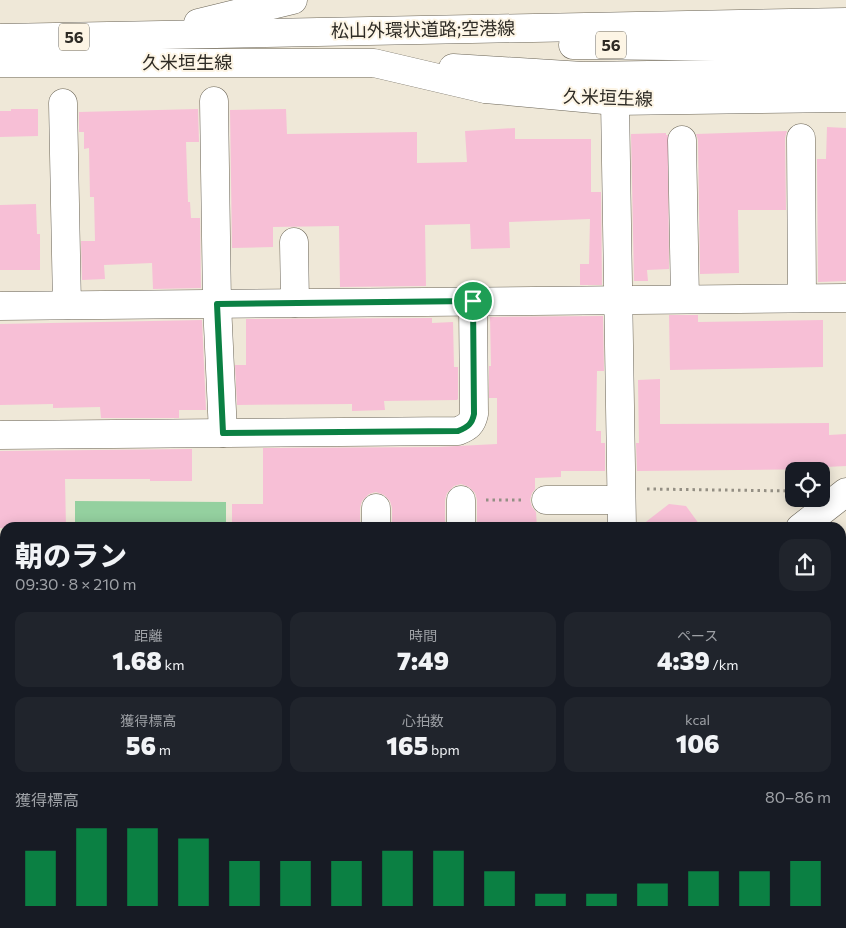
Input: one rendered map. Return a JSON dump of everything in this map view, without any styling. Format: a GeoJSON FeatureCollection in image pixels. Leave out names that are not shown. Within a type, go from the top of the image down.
{"type":"FeatureCollection","features":[{"type":"Feature","properties":{"kind":"main road","name":"56"},"geometry":{"type":"LineString","coordinates":[[148,35],[293,0]]}},
{"type":"Feature","properties":{"kind":"main road","name":"松山外環状道路;空港線"},"geometry":{"type":"LineString","coordinates":[[0,38],[846,22]]}},
{"type":"Feature","properties":{"kind":"main road","name":"56"},"geometry":{"type":"LineString","coordinates":[[377,30],[543,44],[846,48]]}},
{"type":"Feature","properties":{"kind":"main road","name":"久米垣生線"},"geometry":{"type":"LineString","coordinates":[[0,63],[374,63],[583,76],[846,72]]}},
{"type":"Feature","properties":{"kind":"main road","name":"久米垣生線"},"geometry":{"type":"LineString","coordinates":[[374,63],[485,89],[584,99],[615,101],[846,98]]}},
{"type":"Feature","properties":{"kind":"main road"},"geometry":{"type":"LineString","coordinates":[[214,101],[217,304],[223,433]]}},
{"type":"Feature","properties":{"kind":"main road"},"geometry":{"type":"LineString","coordinates":[[615,101],[622,522]]}},
{"type":"Feature","properties":{"kind":"main road"},"geometry":{"type":"LineString","coordinates":[[63,104],[67,305]]}},
{"type":"Feature","properties":{"kind":"main road"},"geometry":{"type":"LineString","coordinates":[[801,138],[802,298]]}},
{"type":"Feature","properties":{"kind":"main road"},"geometry":{"type":"LineString","coordinates":[[682,140],[685,299]]}},
{"type":"Feature","properties":{"kind":"main road"},"geometry":{"type":"LineString","coordinates":[[294,242],[295,303]]}},
{"type":"Feature","properties":{"kind":"main road"},"geometry":{"type":"LineString","coordinates":[[0,306],[846,298]]}},
{"type":"Feature","properties":{"kind":"main road"},"geometry":{"type":"LineString","coordinates":[[0,435],[458,431],[468,427],[472,422],[474,414],[473,301]]}},
{"type":"Feature","properties":{"kind":"main road"},"geometry":{"type":"LineString","coordinates":[[808,522],[846,492]]}},
{"type":"Feature","properties":{"kind":"main road"},"geometry":{"type":"LineString","coordinates":[[546,500],[621,495]]}},
{"type":"Feature","properties":{"kind":"main road"},"geometry":{"type":"LineString","coordinates":[[461,500],[461,522]]}},
{"type":"Feature","properties":{"kind":"path"},"geometry":{"type":"LineString","coordinates":[[621,495],[785,491]]}},
{"type":"Feature","properties":{"kind":"path"},"geometry":{"type":"LineString","coordinates":[[461,500],[546,500]]}},
{"type":"Feature","properties":{"kind":"green space"},"geometry":{"type":"Polygon","coordinates":[[[75,501],[226,502],[226,522],[75,522],[75,501]]]}},
{"type":"Feature","properties":{"kind":"building"},"geometry":{"type":"Polygon","coordinates":[[[11,109],[38,109],[38,136],[0,137],[0,111],[11,111],[11,109]]]}},
{"type":"Feature","properties":{"kind":"building"},"geometry":{"type":"Polygon","coordinates":[[[198,109],[199,142],[186,142],[188,202],[190,202],[191,218],[200,218],[201,288],[153,289],[152,263],[104,265],[105,279],[82,280],[81,241],[95,241],[94,197],[90,197],[89,148],[84,149],[84,132],[79,132],[79,112],[198,109]]]}},
{"type":"Feature","properties":{"kind":"building"},"geometry":{"type":"Polygon","coordinates":[[[286,109],[287,134],[417,132],[417,163],[467,162],[465,131],[515,128],[515,139],[591,139],[591,192],[601,192],[602,285],[580,285],[580,264],[589,264],[590,219],[509,222],[510,248],[471,249],[470,224],[425,225],[426,286],[340,287],[339,226],[273,227],[273,247],[232,248],[230,110],[286,109]]]}},
{"type":"Feature","properties":{"kind":"building"},"geometry":{"type":"Polygon","coordinates":[[[827,127],[846,128],[846,281],[818,282],[817,159],[826,159],[827,127]]]}},
{"type":"Feature","properties":{"kind":"building"},"geometry":{"type":"Polygon","coordinates":[[[787,131],[785,138],[786,210],[738,210],[739,273],[700,274],[698,140],[696,134],[787,131]]]}},
{"type":"Feature","properties":{"kind":"building"},"geometry":{"type":"Polygon","coordinates":[[[666,133],[668,135],[669,269],[647,270],[648,281],[634,281],[631,134],[666,133]]]}},
{"type":"Feature","properties":{"kind":"building"},"geometry":{"type":"Polygon","coordinates":[[[36,204],[37,234],[40,234],[40,270],[0,270],[0,205],[36,204]]]}},
{"type":"Feature","properties":{"kind":"building"},"geometry":{"type":"Polygon","coordinates":[[[669,315],[698,315],[698,322],[823,320],[823,367],[670,370],[669,315]]]}},
{"type":"Feature","properties":{"kind":"building"},"geometry":{"type":"Polygon","coordinates":[[[603,316],[604,371],[597,371],[596,431],[601,431],[601,443],[605,443],[605,471],[561,471],[561,477],[535,478],[535,489],[530,500],[536,512],[537,522],[477,522],[477,500],[475,493],[469,487],[461,484],[454,486],[447,493],[445,500],[445,522],[392,522],[390,501],[384,495],[376,492],[369,494],[362,501],[360,522],[232,522],[232,504],[263,504],[263,448],[438,447],[497,444],[497,398],[489,398],[489,366],[491,366],[490,317],[603,316]]]}},
{"type":"Feature","properties":{"kind":"building"},"geometry":{"type":"Polygon","coordinates":[[[432,318],[432,323],[453,322],[454,367],[458,367],[457,400],[384,401],[385,410],[352,411],[352,404],[237,405],[235,365],[246,365],[246,319],[432,318]]]}},
{"type":"Feature","properties":{"kind":"building"},"geometry":{"type":"Polygon","coordinates":[[[202,320],[206,410],[179,410],[179,418],[101,418],[100,407],[53,408],[53,404],[0,405],[0,324],[202,320]]]}},
{"type":"Feature","properties":{"kind":"building"},"geometry":{"type":"Polygon","coordinates":[[[660,379],[660,424],[829,423],[829,435],[846,434],[846,466],[830,467],[830,462],[785,462],[785,469],[637,471],[636,443],[639,443],[638,380],[660,379]]]}},
{"type":"Feature","properties":{"kind":"building"},"geometry":{"type":"Polygon","coordinates":[[[192,449],[192,481],[65,479],[66,522],[0,522],[0,451],[192,449]]]}},
{"type":"Feature","properties":{"kind":"building"},"geometry":{"type":"Polygon","coordinates":[[[669,504],[686,506],[698,522],[646,522],[669,504]]]}},
{"type":"Feature","properties":{"kind":"route"},"geometry":{"type":"LineString","coordinates":[[473,301],[474,414],[472,422],[468,427],[458,431],[223,433],[217,304],[473,301]]}}]}
